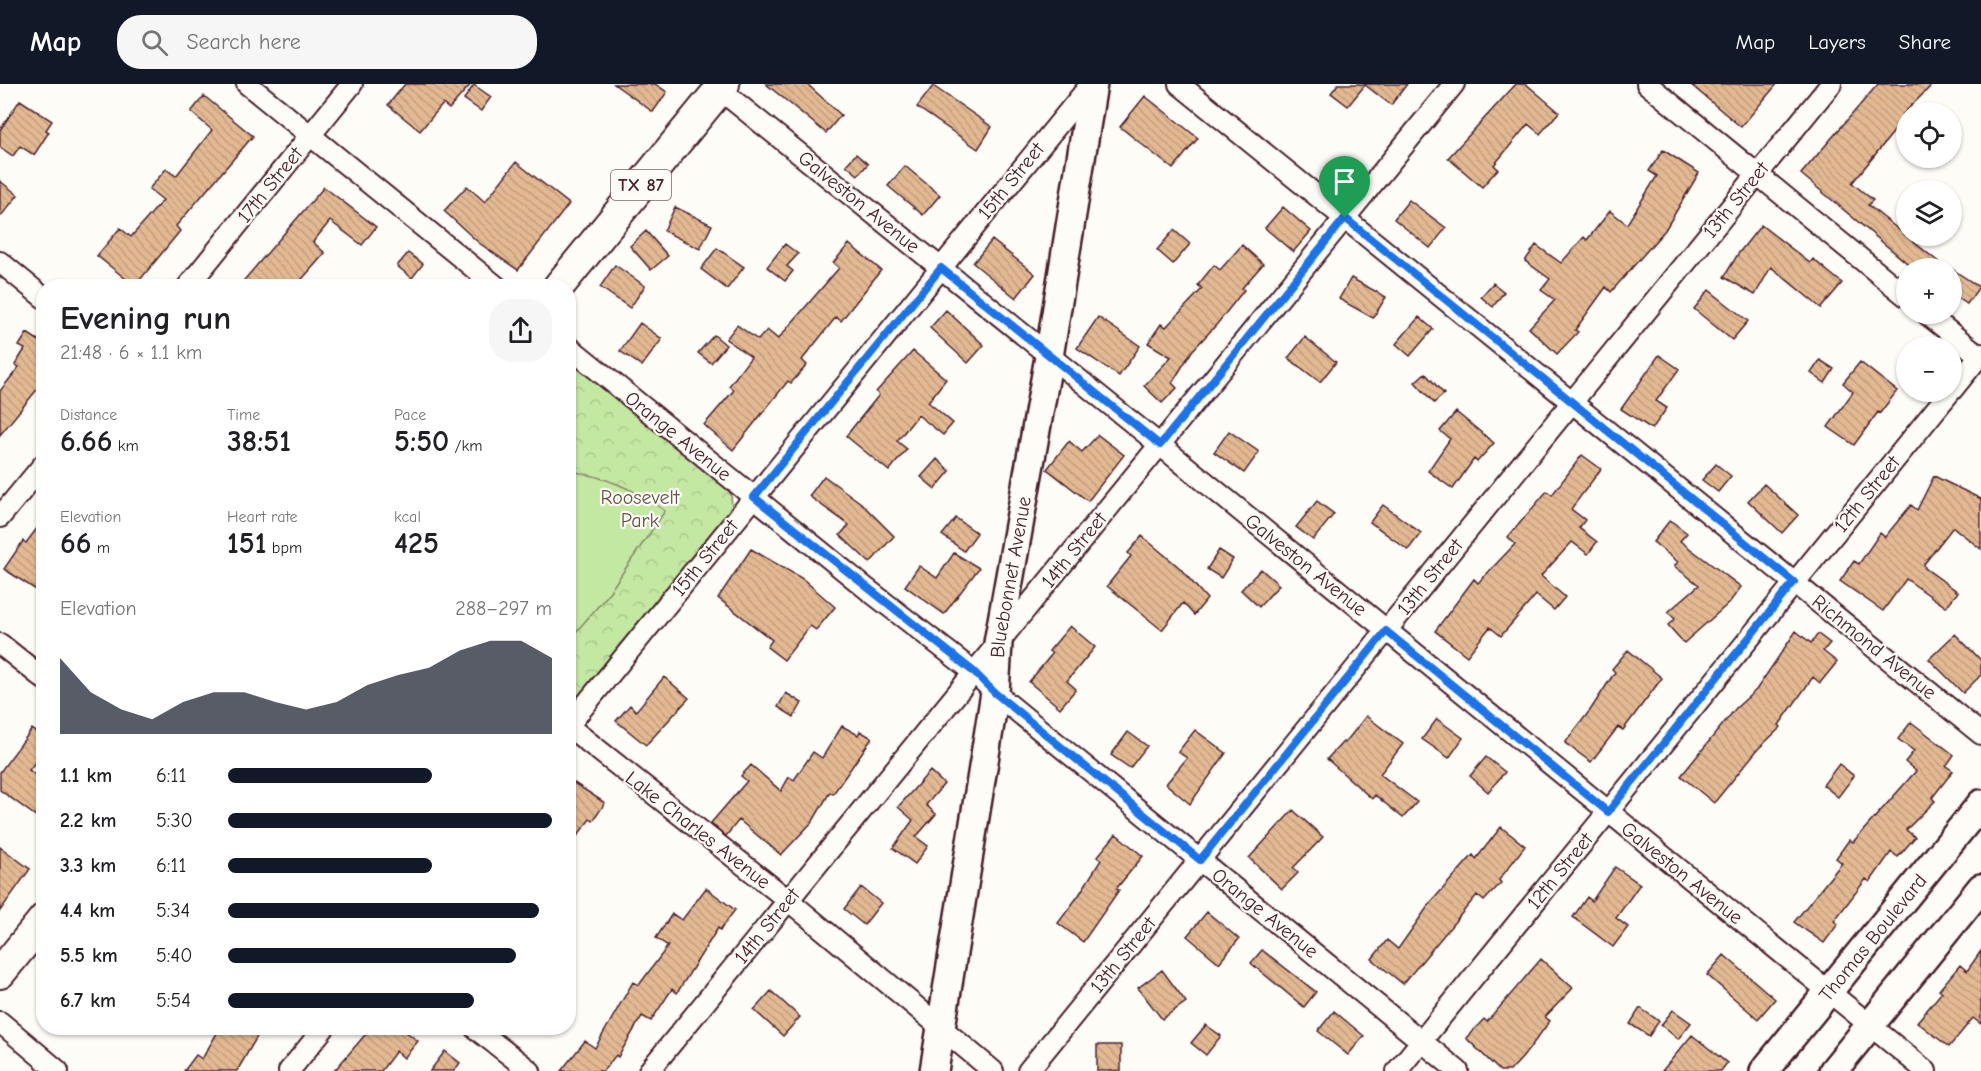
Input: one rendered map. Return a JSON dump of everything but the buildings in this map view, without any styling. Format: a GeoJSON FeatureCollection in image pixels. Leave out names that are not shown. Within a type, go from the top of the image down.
{"type":"FeatureCollection","features":[{"type":"Feature","properties":{"kind":"main road","name":"TX 87"},"geometry":{"type":"LineString","coordinates":[[565,279],[719,86]]}},
{"type":"Feature","properties":{"kind":"main road"},"geometry":{"type":"LineString","coordinates":[[0,973],[36,929]]}},
{"type":"Feature","properties":{"kind":"street"},"geometry":{"type":"LineString","coordinates":[[247,84],[487,279]]}},
{"type":"Feature","properties":{"kind":"street","name":"17th Street"},"geometry":{"type":"LineString","coordinates":[[194,279],[352,84]]}},
{"type":"Feature","properties":{"kind":"street","name":"15th Street"},"geometry":{"type":"LineString","coordinates":[[576,716],[1092,84]]}},
{"type":"Feature","properties":{"kind":"street","name":"Bluebonnet Avenue"},"geometry":{"type":"LineString","coordinates":[[934,1071],[995,693],[998,643],[1049,357],[1092,84]]}},
{"type":"Feature","properties":{"kind":"street","name":"Richmond Avenue"},"geometry":{"type":"LineString","coordinates":[[1179,84],[1981,734]]}},
{"type":"Feature","properties":{"kind":"street","name":"14th Street"},"geometry":{"type":"LineString","coordinates":[[649,1071],[1454,84]]}},
{"type":"Feature","properties":{"kind":"street"},"geometry":{"type":"LineString","coordinates":[[1647,84],[1896,288]]}},
{"type":"Feature","properties":{"kind":"street","name":"13th Street"},"geometry":{"type":"LineString","coordinates":[[1028,1071],[1831,84]]}},
{"type":"Feature","properties":{"kind":"street","name":"Galveston Avenue"},"geometry":{"type":"LineString","coordinates":[[719,86],[1926,1071]]}},
{"type":"Feature","properties":{"kind":"street"},"geometry":{"type":"LineString","coordinates":[[0,262],[36,291]]}},
{"type":"Feature","properties":{"kind":"street"},"geometry":{"type":"LineString","coordinates":[[1941,324],[1980,355]]}},
{"type":"Feature","properties":{"kind":"street","name":"Orange Avenue"},"geometry":{"type":"LineString","coordinates":[[576,352],[974,672],[995,693],[1458,1071]]}},
{"type":"Feature","properties":{"kind":"street","name":"12th Street"},"geometry":{"type":"LineString","coordinates":[[1962,377],[1980,355]]}},
{"type":"Feature","properties":{"kind":"street","name":"12th Street"},"geometry":{"type":"LineString","coordinates":[[1397,1071],[1942,402]]}},
{"type":"Feature","properties":{"kind":"street"},"geometry":{"type":"LineString","coordinates":[[0,517],[36,474]]}},
{"type":"Feature","properties":{"kind":"street"},"geometry":{"type":"LineString","coordinates":[[0,644],[36,673]]}},
{"type":"Feature","properties":{"kind":"street","name":"Lake Charles Avenue"},"geometry":{"type":"LineString","coordinates":[[576,732],[788,900],[993,1071]]}},
{"type":"Feature","properties":{"kind":"street","name":"Thomas Boulevard"},"geometry":{"type":"LineString","coordinates":[[1764,1071],[1981,804]]}},
{"type":"Feature","properties":{"kind":"street"},"geometry":{"type":"LineString","coordinates":[[1833,1071],[1981,888]]}},
{"type":"Feature","properties":{"kind":"street"},"geometry":{"type":"LineString","coordinates":[[0,1022],[58,1071]]}},
{"type":"Feature","properties":{"kind":"street"},"geometry":{"type":"LineString","coordinates":[[289,1071],[318,1035]]}},
{"type":"Feature","properties":{"kind":"street"},"geometry":{"type":"LineString","coordinates":[[484,1035],[530,1071]]}},
{"type":"Feature","properties":{"kind":"green space","name":"Roosevelt Park"},"geometry":{"type":"Polygon","coordinates":[[[576,366],[727,489],[731,494],[732,507],[576,698],[576,366]]]}},
{"type":"Feature","properties":{"kind":"green space"},"geometry":{"type":"Polygon","coordinates":[[[576,472],[595,476],[619,485],[665,511],[606,597],[576,632],[576,472]]]}},
{"type":"Feature","properties":{"kind":"route"},"geometry":{"type":"LineString","coordinates":[[1345,218],[1794,582],[1608,812],[1386,631],[1200,860],[995,693],[974,672],[754,497],[941,268],[1160,445],[1345,218]]}}]}
